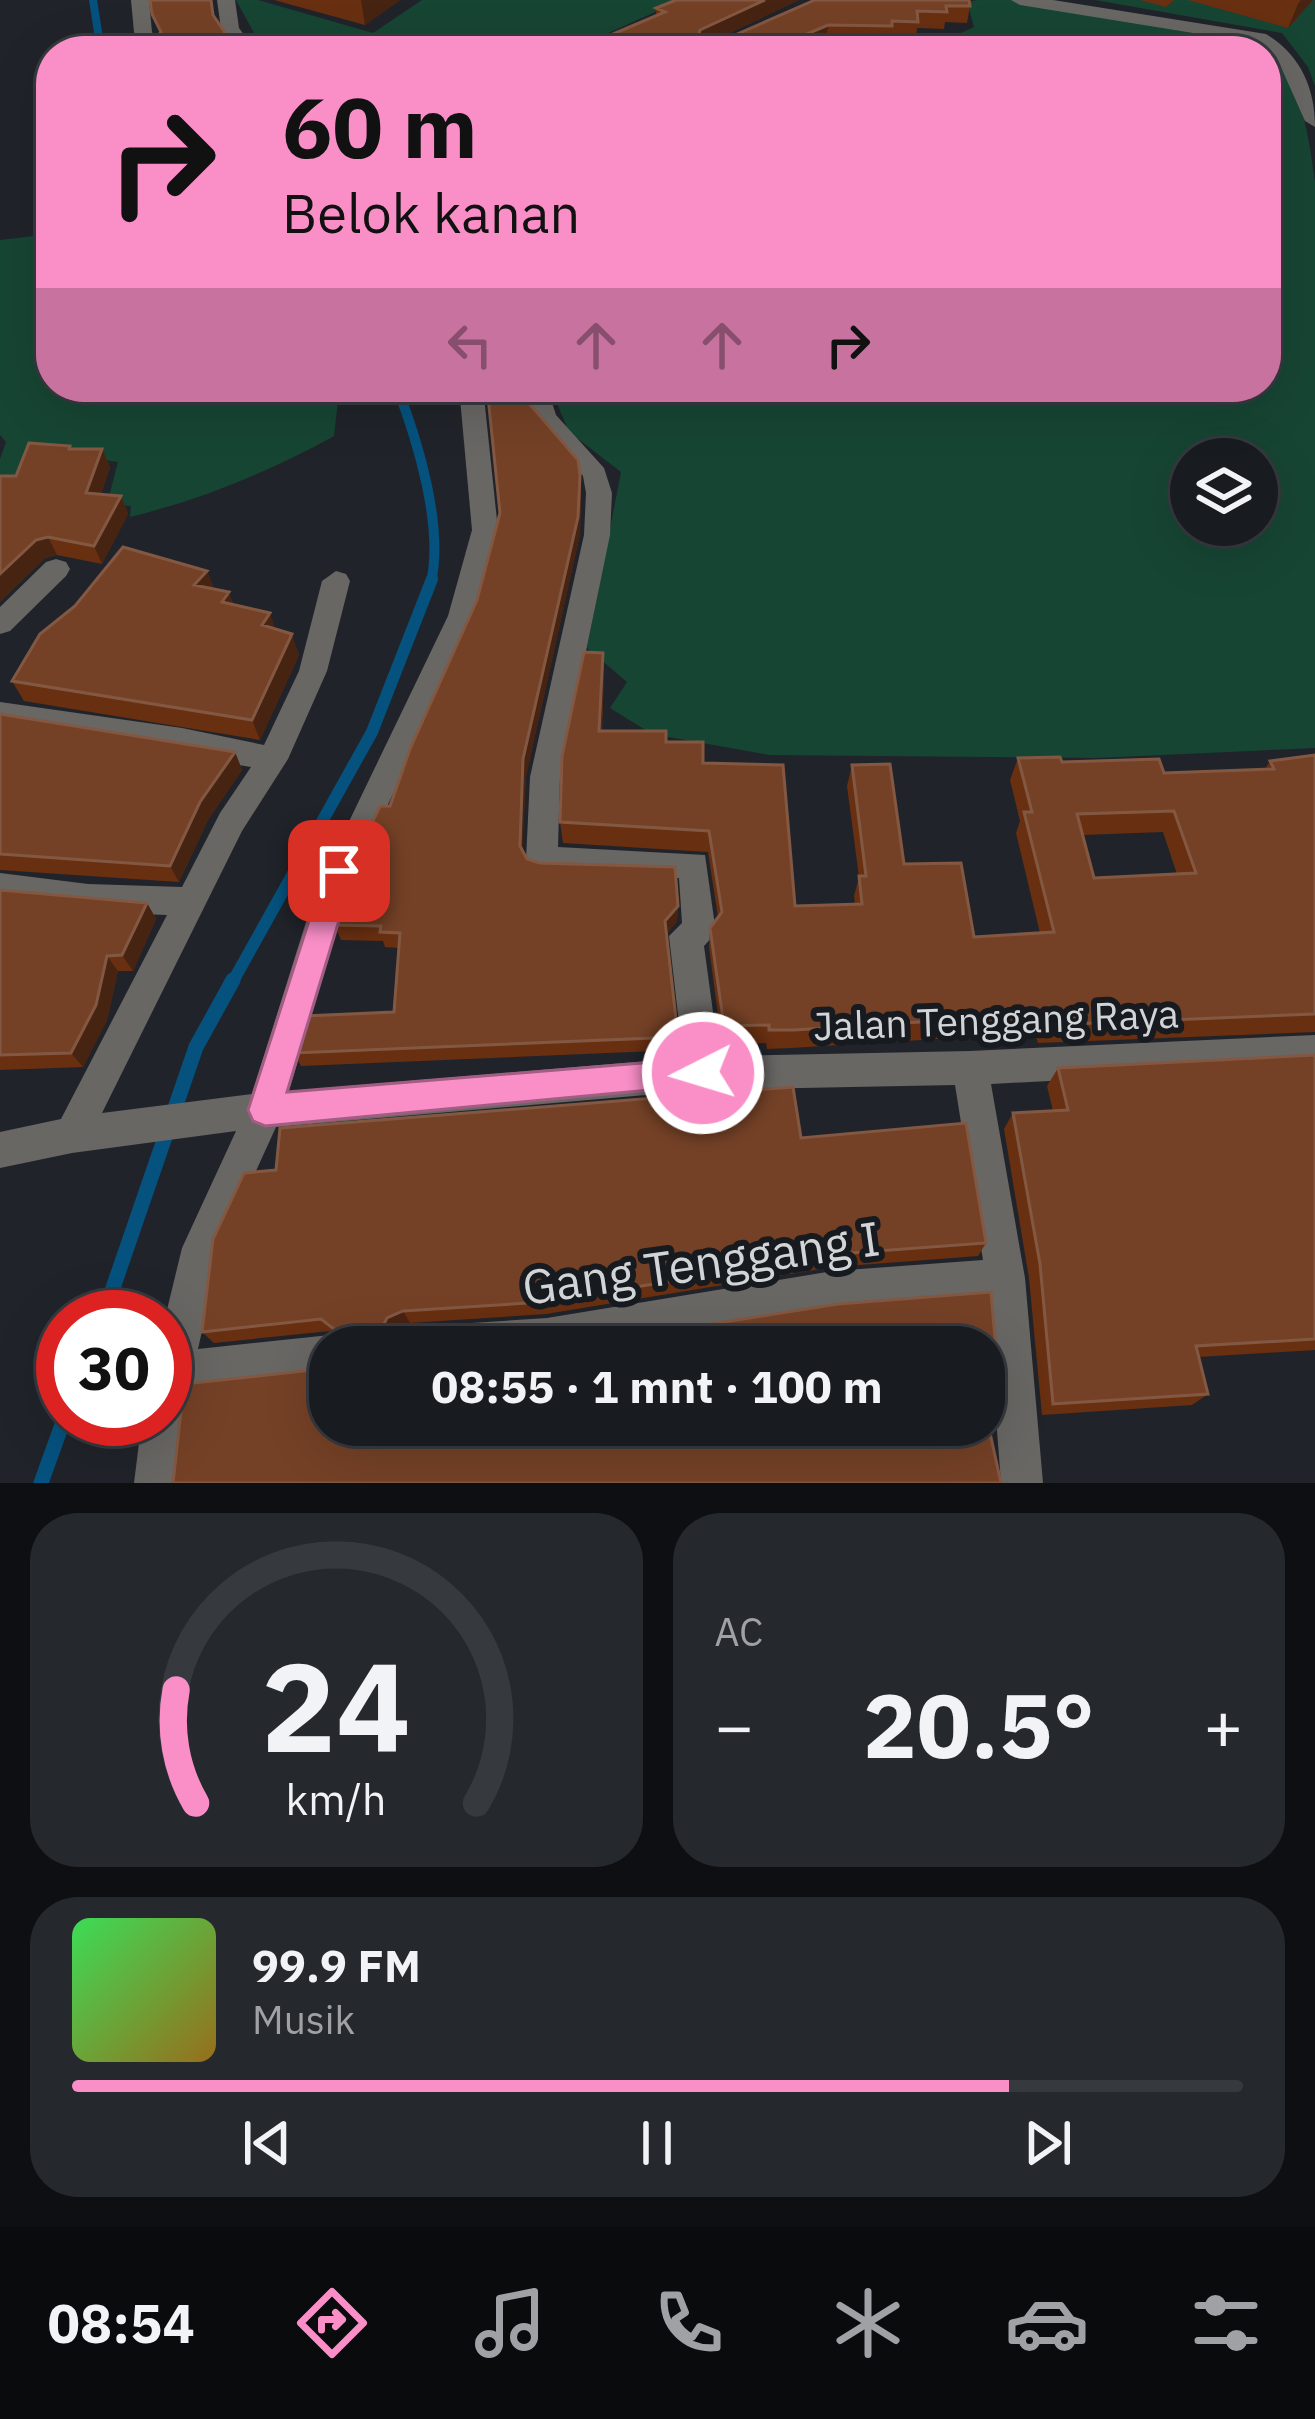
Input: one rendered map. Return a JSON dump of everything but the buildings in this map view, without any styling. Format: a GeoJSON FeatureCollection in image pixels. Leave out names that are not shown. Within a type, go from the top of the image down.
{"type":"FeatureCollection","features":[{"type":"Feature","properties":{"kind":"street"},"geometry":{"type":"LineString","coordinates":[[140,0],[145,36]]}},
{"type":"Feature","properties":{"kind":"street"},"geometry":{"type":"LineString","coordinates":[[226,0],[235,36]]}},
{"type":"Feature","properties":{"kind":"street"},"geometry":{"type":"LineString","coordinates":[[1020,0],[1247,36]]}},
{"type":"Feature","properties":{"kind":"street"},"geometry":{"type":"LineString","coordinates":[[1281,52],[1315,121]]}},
{"type":"Feature","properties":{"kind":"street"},"geometry":{"type":"LineString","coordinates":[[191,1290],[201,1248],[257,1111],[332,890],[456,630],[482,548],[484,497],[473,402]]}},
{"type":"Feature","properties":{"kind":"street"},"geometry":{"type":"LineString","coordinates":[[540,402],[545,418],[595,474],[599,493],[597,535],[545,777],[542,860],[694,865],[699,933],[686,936],[703,1073]]}},
{"type":"Feature","properties":{"kind":"street"},"geometry":{"type":"LineString","coordinates":[[0,624],[56,568]]}},
{"type":"Feature","properties":{"kind":"street"},"geometry":{"type":"LineString","coordinates":[[0,1150],[86,1133],[190,902],[231,822],[273,759],[313,671],[336,581]]}},
{"type":"Feature","properties":{"kind":"street"},"geometry":{"type":"LineString","coordinates":[[0,714],[182,740],[273,759]]}},
{"type":"Feature","properties":{"kind":"street"},"geometry":{"type":"LineString","coordinates":[[0,887],[88,898],[190,902]]}},
{"type":"Feature","properties":{"kind":"street","name":"Jalan Tenggang Raya"},"geometry":{"type":"LineString","coordinates":[[86,1133],[257,1111],[703,1073],[970,1068],[1315,1051]]}},
{"type":"Feature","properties":{"kind":"street"},"geometry":{"type":"LineString","coordinates":[[970,1068],[1005,1278],[1022,1483]]}},
{"type":"Feature","properties":{"kind":"street","name":"Gang Tenggang I"},"geometry":{"type":"LineString","coordinates":[[610,1326],[833,1292],[1005,1278]]}},
{"type":"Feature","properties":{"kind":"street"},"geometry":{"type":"LineString","coordinates":[[192,1383],[309,1359]]}},
{"type":"Feature","properties":{"kind":"street"},"geometry":{"type":"LineString","coordinates":[[155,1483],[160,1446]]}},
{"type":"Feature","properties":{"kind":"green space"},"geometry":{"type":"Polygon","coordinates":[[[236,0],[258,0],[373,33],[422,0],[682,0],[602,36],[256,36],[236,0]]]}},
{"type":"Feature","properties":{"kind":"green space"},"geometry":{"type":"Polygon","coordinates":[[[1040,0],[1235,36],[954,36],[974,27],[967,2],[1040,0]]]}},
{"type":"Feature","properties":{"kind":"green space"},"geometry":{"type":"Polygon","coordinates":[[[1095,0],[1315,0],[1315,86],[1308,67],[1282,33],[1095,0]]]}},
{"type":"Feature","properties":{"kind":"green space"},"geometry":{"type":"Polygon","coordinates":[[[1281,60],[1306,127],[1315,182],[1315,748],[1096,758],[770,755],[652,734],[610,708],[627,682],[587,648],[621,472],[569,432],[556,402],[1281,402],[1281,60]]]}},
{"type":"Feature","properties":{"kind":"green space"},"geometry":{"type":"Polygon","coordinates":[[[36,236],[36,402],[338,402],[334,436],[235,483],[130,517],[131,506],[107,504],[118,462],[34,450],[17,488],[0,486],[0,459],[6,442],[0,435],[0,240],[36,236]]]}},
{"type":"Feature","properties":{"kind":"waterway"},"geometry":{"type":"LineString","coordinates":[[93,0],[99,36]]}},
{"type":"Feature","properties":{"kind":"waterway"},"geometry":{"type":"LineString","coordinates":[[402,402],[431,509],[431,581]]}},
{"type":"Feature","properties":{"kind":"waterway"},"geometry":{"type":"LineString","coordinates":[[232,983],[372,732],[431,581]]}},
{"type":"Feature","properties":{"kind":"waterway"},"geometry":{"type":"LineString","coordinates":[[112,1290],[196,1047],[233,980]]}},
{"type":"Feature","properties":{"kind":"waterway"},"geometry":{"type":"LineString","coordinates":[[41,1483],[54,1446]]}},
{"type":"Feature","properties":{"kind":"route"},"geometry":{"type":"LineString","coordinates":[[339,871],[265,1110],[703,1073]]}}]}
